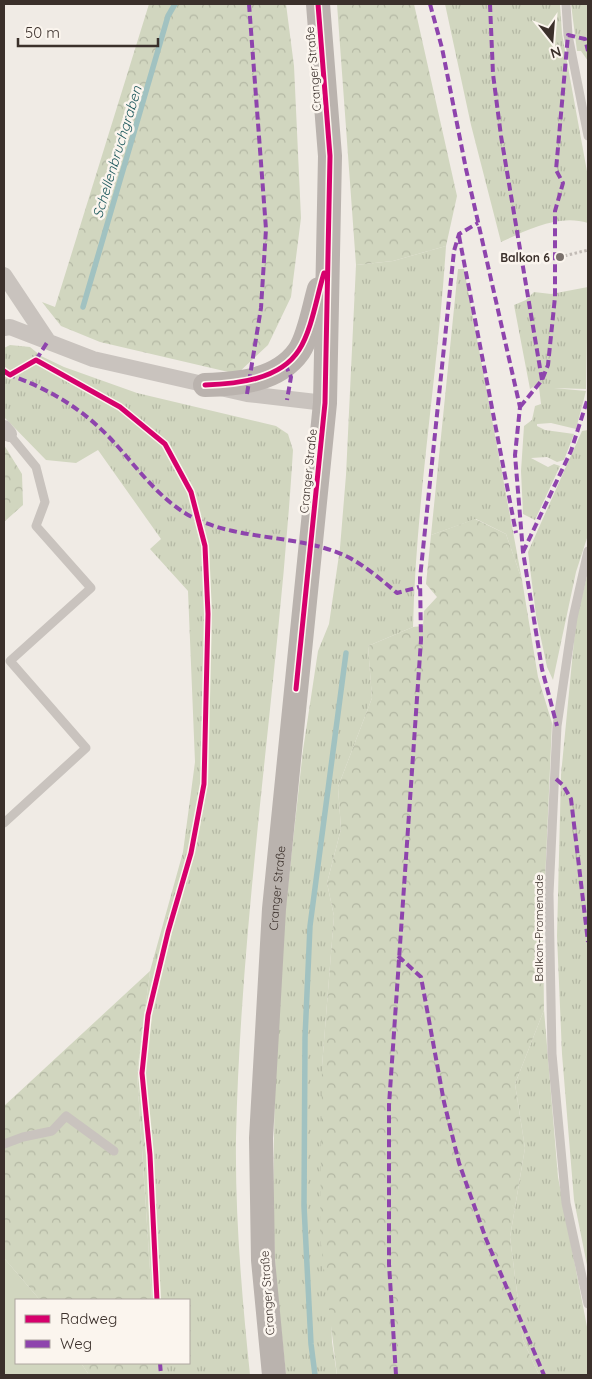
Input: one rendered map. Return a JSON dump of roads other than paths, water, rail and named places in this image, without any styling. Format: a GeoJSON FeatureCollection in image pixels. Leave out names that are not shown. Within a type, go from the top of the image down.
{"type":"FeatureCollection","features":[{"type":"Feature","properties":{"kind":"main road","name":"Cranger Straße"},"geometry":{"type":"LineString","coordinates":[[274,1375],[263,1251],[261,1138],[274,909],[325,403],[330,156],[318,4]]}},
{"type":"Feature","properties":{"kind":"main road","name":"Cranger Straße"},"geometry":{"type":"LineString","coordinates":[[205,386],[236,384],[262,378],[285,364],[299,350],[310,323],[329,253]]}},
{"type":"Feature","properties":{"kind":"street"},"geometry":{"type":"LineString","coordinates":[[4,275],[48,341]]}},
{"type":"Feature","properties":{"kind":"street","name":"Cranger Straße"},"geometry":{"type":"LineString","coordinates":[[4,328],[10,327],[93,359],[205,386],[267,397],[325,403]]}},
{"type":"Feature","properties":{"kind":"lane"},"geometry":{"type":"LineString","coordinates":[[566,4],[568,35],[588,136]]}},
{"type":"Feature","properties":{"kind":"lane"},"geometry":{"type":"LineString","coordinates":[[4,823],[86,748],[10,661],[91,588],[36,526],[45,502],[36,467],[6,431]]}},
{"type":"Feature","properties":{"kind":"lane","name":"Balkon-Promenade"},"geometry":{"type":"LineString","coordinates":[[588,551],[573,618],[556,726],[549,894],[552,1054],[566,1193],[588,1304]]}},
{"type":"Feature","properties":{"kind":"lane"},"geometry":{"type":"LineString","coordinates":[[4,1144],[22,1137],[52,1131],[66,1116],[114,1151]]}},
{"type":"Feature","properties":{"kind":"waterway","name":"Schellenbruchgraben"},"geometry":{"type":"LineString","coordinates":[[83,307],[168,16],[175,4]]}},
{"type":"Feature","properties":{"kind":"waterway"},"geometry":{"type":"LineString","coordinates":[[315,1375],[311,1344],[304,1206],[305,1038],[310,926],[346,653]]}},
{"type":"Feature","properties":{"kind":"place","name":"Balkon 6"},"geometry":{"type":"Point","coordinates":[560,257]}}]}
